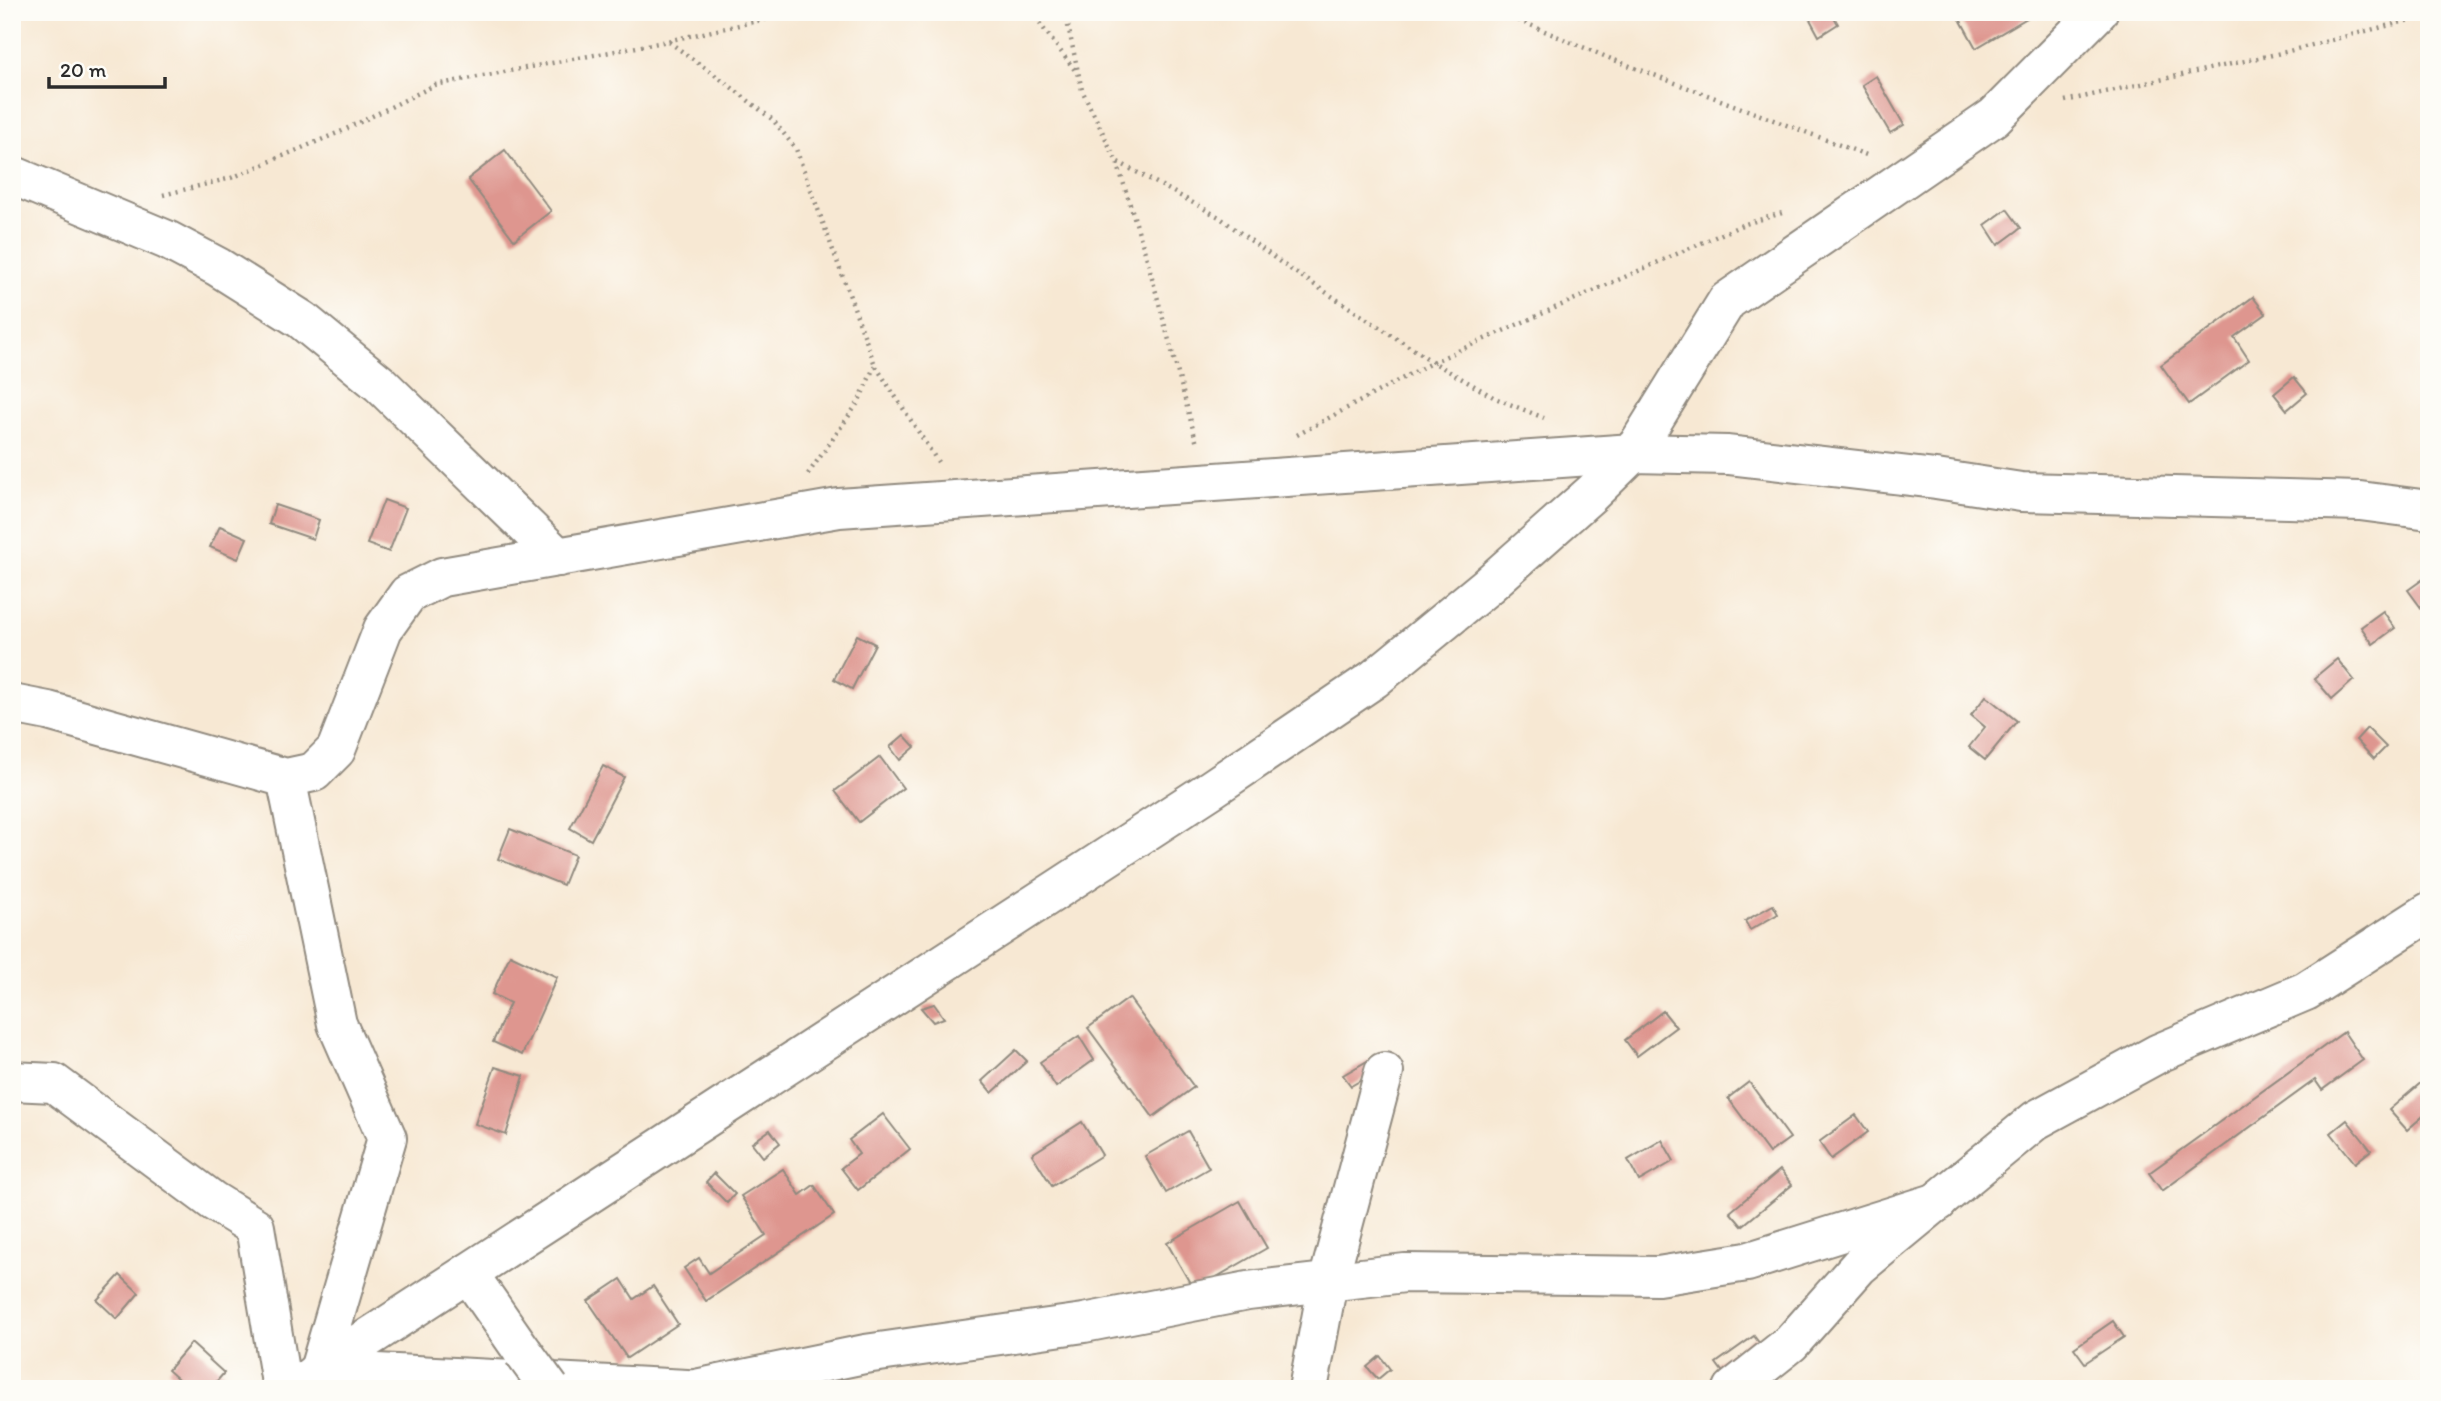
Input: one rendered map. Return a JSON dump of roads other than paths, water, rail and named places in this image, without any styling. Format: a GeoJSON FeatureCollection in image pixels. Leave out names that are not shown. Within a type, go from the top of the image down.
{"type":"FeatureCollection","features":[{"type":"Feature","properties":{"kind":"street"},"geometry":{"type":"LineString","coordinates":[[308,1380],[1213,788],[1374,679],[1486,587],[1633,453],[1727,301],[1994,117],[2098,12]]}},
{"type":"Feature","properties":{"kind":"street"},"geometry":{"type":"LineString","coordinates":[[12,175],[167,240],[218,267],[302,320],[380,384],[558,557]]}},
{"type":"Feature","properties":{"kind":"street"},"geometry":{"type":"LineString","coordinates":[[12,704],[48,711],[286,778],[314,772],[336,750],[383,629],[408,594],[442,577],[839,508],[1633,453],[1728,456],[1936,479],[2021,492],[2360,501],[2429,510]]}},
{"type":"Feature","properties":{"kind":"street"},"geometry":{"type":"LineString","coordinates":[[286,778],[337,1024],[387,1138],[308,1380]]}},
{"type":"Feature","properties":{"kind":"street"},"geometry":{"type":"LineString","coordinates":[[1733,1389],[1791,1343],[1859,1266],[2036,1120],[2159,1053],[2306,991],[2429,912]]}},
{"type":"Feature","properties":{"kind":"street"},"geometry":{"type":"LineString","coordinates":[[1308,1389],[1328,1282],[1384,1072]]}},
{"type":"Feature","properties":{"kind":"street"},"geometry":{"type":"LineString","coordinates":[[12,1081],[54,1083],[213,1201],[255,1227],[282,1389]]}},
{"type":"Feature","properties":{"kind":"street"},"geometry":{"type":"LineString","coordinates":[[695,1389],[866,1354],[1084,1323],[1248,1291],[1405,1273],[1658,1276],[1746,1262],[1938,1202]]}},
{"type":"Feature","properties":{"kind":"street"},"geometry":{"type":"LineString","coordinates":[[468,1273],[550,1389]]}},
{"type":"Feature","properties":{"kind":"street"},"geometry":{"type":"LineString","coordinates":[[308,1380],[687,1389]]}}]}
